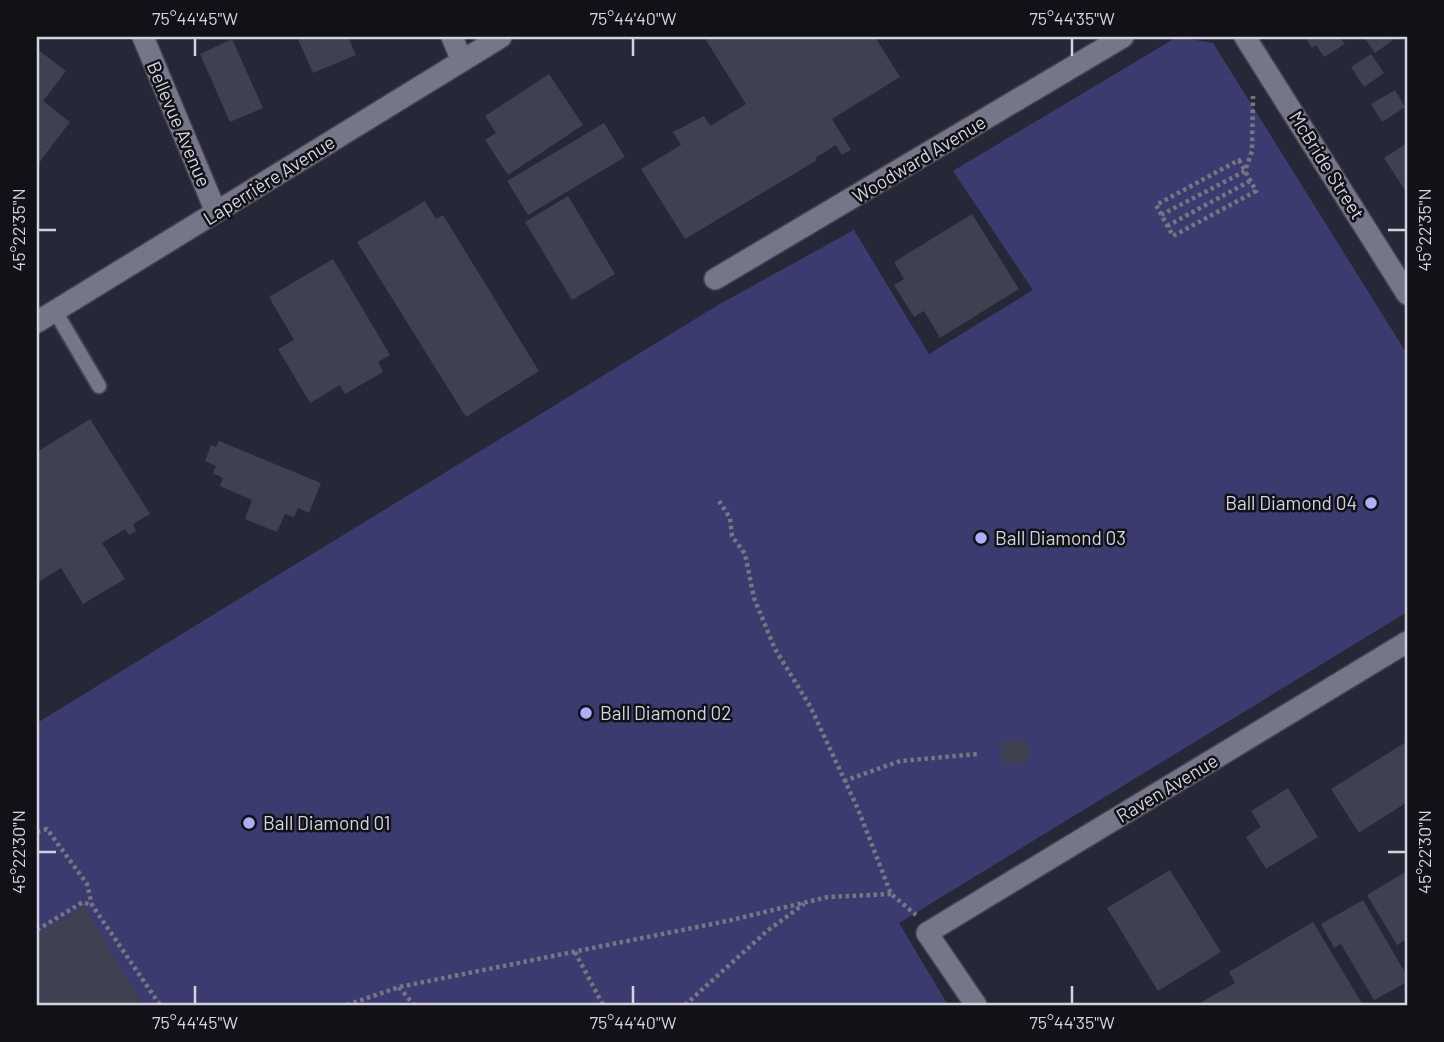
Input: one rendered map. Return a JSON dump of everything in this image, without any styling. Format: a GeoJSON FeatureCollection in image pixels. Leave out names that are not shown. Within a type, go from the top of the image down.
{"type":"FeatureCollection","features":[{"type":"Feature","properties":{"kind":"street","name":"Bellevue Avenue"},"geometry":{"type":"LineString","coordinates":[[143,37],[216,212]]}},
{"type":"Feature","properties":{"kind":"street"},"geometry":{"type":"LineString","coordinates":[[452,37],[462,61]]}},
{"type":"Feature","properties":{"kind":"street","name":"Laperrière Avenue"},"geometry":{"type":"LineString","coordinates":[[46,317],[501,37]]}},
{"type":"Feature","properties":{"kind":"street","name":"Woodward Avenue"},"geometry":{"type":"LineString","coordinates":[[715,279],[1123,37]]}},
{"type":"Feature","properties":{"kind":"street","name":"McBride Street"},"geometry":{"type":"LineString","coordinates":[[1245,37],[1399,260],[1407,295]]}},
{"type":"Feature","properties":{"kind":"street","name":"Raven Avenue"},"geometry":{"type":"LineString","coordinates":[[928,933],[1407,642]]}},
{"type":"Feature","properties":{"kind":"street"},"geometry":{"type":"LineString","coordinates":[[928,933],[976,1005]]}},
{"type":"Feature","properties":{"kind":"lane"},"geometry":{"type":"LineString","coordinates":[[46,317],[99,386]]}},
{"type":"Feature","properties":{"kind":"path"},"geometry":{"type":"LineString","coordinates":[[1161,215],[1245,171],[1252,151],[1253,88]]}},
{"type":"Feature","properties":{"kind":"path"},"geometry":{"type":"LineString","coordinates":[[1239,160],[1250,181],[1256,191],[1173,236],[1156,205],[1239,160]]}},
{"type":"Feature","properties":{"kind":"path"},"geometry":{"type":"LineString","coordinates":[[1167,226],[1250,181]]}},
{"type":"Feature","properties":{"kind":"path"},"geometry":{"type":"LineString","coordinates":[[719,501],[730,518],[732,536],[745,554],[754,598],[775,649],[810,706],[891,894],[921,918],[928,933]]}},
{"type":"Feature","properties":{"kind":"path"},"geometry":{"type":"LineString","coordinates":[[844,781],[900,761],[978,754]]}},
{"type":"Feature","properties":{"kind":"path"},"geometry":{"type":"LineString","coordinates":[[37,832],[47,829],[87,884],[92,905],[160,1005]]}},
{"type":"Feature","properties":{"kind":"path"},"geometry":{"type":"LineString","coordinates":[[347,1005],[399,988],[808,901],[828,897],[891,894]]}},
{"type":"Feature","properties":{"kind":"path"},"geometry":{"type":"LineString","coordinates":[[685,1005],[767,931],[808,901]]}},
{"type":"Feature","properties":{"kind":"path"},"geometry":{"type":"LineString","coordinates":[[37,930],[83,902],[92,905]]}},
{"type":"Feature","properties":{"kind":"path"},"geometry":{"type":"LineString","coordinates":[[575,952],[603,1005]]}},
{"type":"Feature","properties":{"kind":"path"},"geometry":{"type":"LineString","coordinates":[[399,988],[414,1005]]}},
{"type":"Feature","properties":{"kind":"shaded area"},"geometry":{"type":"Polygon","coordinates":[[[1177,37],[1213,43],[1407,354],[1407,612],[899,923],[948,1005],[37,1005],[37,723],[718,305],[854,230],[929,354],[1033,290],[953,171],[1177,37]]]}},
{"type":"Feature","properties":{"kind":"building"},"geometry":{"type":"Polygon","coordinates":[[[297,37],[348,37],[356,55],[313,73],[297,37]]]}},
{"type":"Feature","properties":{"kind":"building"},"geometry":{"type":"Polygon","coordinates":[[[704,37],[875,37],[900,77],[832,119],[851,150],[842,155],[836,145],[815,158],[817,160],[685,239],[641,169],[681,145],[673,132],[704,116],[710,126],[746,104],[704,37]]]}},
{"type":"Feature","properties":{"kind":"building"},"geometry":{"type":"Polygon","coordinates":[[[1305,37],[1340,37],[1345,44],[1324,57],[1316,45],[1312,48],[1305,37]]]}},
{"type":"Feature","properties":{"kind":"building"},"geometry":{"type":"Polygon","coordinates":[[[1364,37],[1389,37],[1392,41],[1375,53],[1364,37]]]}},
{"type":"Feature","properties":{"kind":"building"},"geometry":{"type":"Polygon","coordinates":[[[232,39],[263,108],[230,122],[200,54],[232,39]]]}},
{"type":"Feature","properties":{"kind":"building"},"geometry":{"type":"Polygon","coordinates":[[[37,49],[66,71],[43,101],[70,122],[37,165],[37,49]]]}},
{"type":"Feature","properties":{"kind":"building"},"geometry":{"type":"Polygon","coordinates":[[[1371,54],[1384,73],[1364,87],[1351,67],[1371,54]]]}},
{"type":"Feature","properties":{"kind":"building"},"geometry":{"type":"Polygon","coordinates":[[[549,74],[583,125],[508,175],[485,140],[496,133],[485,116],[549,74]]]}},
{"type":"Feature","properties":{"kind":"building"},"geometry":{"type":"Polygon","coordinates":[[[1395,90],[1405,107],[1382,122],[1371,104],[1395,90]]]}},
{"type":"Feature","properties":{"kind":"building"},"geometry":{"type":"Polygon","coordinates":[[[604,123],[625,157],[528,215],[507,181],[604,123]]]}},
{"type":"Feature","properties":{"kind":"building"},"geometry":{"type":"Polygon","coordinates":[[[1407,143],[1407,191],[1406,192],[1384,158],[1407,143]]]}},
{"type":"Feature","properties":{"kind":"building"},"geometry":{"type":"Polygon","coordinates":[[[568,196],[615,274],[572,300],[525,222],[568,196]]]}},
{"type":"Feature","properties":{"kind":"building"},"geometry":{"type":"Polygon","coordinates":[[[425,201],[436,219],[443,215],[539,371],[466,417],[357,242],[425,201]]]}},
{"type":"Feature","properties":{"kind":"building"},"geometry":{"type":"Polygon","coordinates":[[[972,214],[1019,289],[940,338],[924,311],[914,317],[894,285],[904,279],[894,262],[972,214]]]}},
{"type":"Feature","properties":{"kind":"building"},"geometry":{"type":"Polygon","coordinates":[[[333,259],[390,355],[378,362],[383,372],[345,394],[340,385],[310,403],[278,349],[294,340],[269,297],[333,259]]]}},
{"type":"Feature","properties":{"kind":"building"},"geometry":{"type":"Polygon","coordinates":[[[90,419],[150,514],[133,524],[136,531],[129,535],[125,529],[102,543],[125,579],[83,604],[61,568],[38,582],[37,579],[37,452],[90,419]]]}},
{"type":"Feature","properties":{"kind":"building"},"geometry":{"type":"Polygon","coordinates":[[[219,441],[321,483],[309,513],[298,508],[294,517],[285,514],[277,532],[245,519],[252,500],[220,486],[223,478],[213,473],[216,466],[205,461],[211,445],[216,447],[219,441]]]}},
{"type":"Feature","properties":{"kind":"building"},"geometry":{"type":"Polygon","coordinates":[[[1027,739],[1029,763],[1002,765],[1000,742],[1027,739]]]}},
{"type":"Feature","properties":{"kind":"building"},"geometry":{"type":"Polygon","coordinates":[[[1406,742],[1407,802],[1359,833],[1331,789],[1406,742]]]}},
{"type":"Feature","properties":{"kind":"building"},"geometry":{"type":"Polygon","coordinates":[[[1288,788],[1318,837],[1266,869],[1246,837],[1261,827],[1251,811],[1288,788]]]}},
{"type":"Feature","properties":{"kind":"building"},"geometry":{"type":"Polygon","coordinates":[[[1170,870],[1221,952],[1158,991],[1107,908],[1170,870]]]}},
{"type":"Feature","properties":{"kind":"building"},"geometry":{"type":"Polygon","coordinates":[[[1407,871],[1407,939],[1397,945],[1367,895],[1407,871]]]}},
{"type":"Feature","properties":{"kind":"building"},"geometry":{"type":"Polygon","coordinates":[[[1363,900],[1407,976],[1407,982],[1374,1000],[1341,944],[1334,948],[1321,924],[1363,900]]]}},
{"type":"Feature","properties":{"kind":"building"},"geometry":{"type":"Polygon","coordinates":[[[84,906],[143,1005],[37,1005],[37,935],[84,906]]]}},
{"type":"Feature","properties":{"kind":"building"},"geometry":{"type":"Polygon","coordinates":[[[1313,922],[1363,1005],[1196,1005],[1235,983],[1229,972],[1313,922]]]}},
{"type":"Feature","properties":{"kind":"place","name":"Ball Diamond 04"},"geometry":{"type":"Point","coordinates":[1371,503]}},
{"type":"Feature","properties":{"kind":"place","name":"Ball Diamond 03"},"geometry":{"type":"Point","coordinates":[981,538]}},
{"type":"Feature","properties":{"kind":"place","name":"Ball Diamond 02"},"geometry":{"type":"Point","coordinates":[586,713]}},
{"type":"Feature","properties":{"kind":"place","name":"Ball Diamond 01"},"geometry":{"type":"Point","coordinates":[249,823]}}]}
